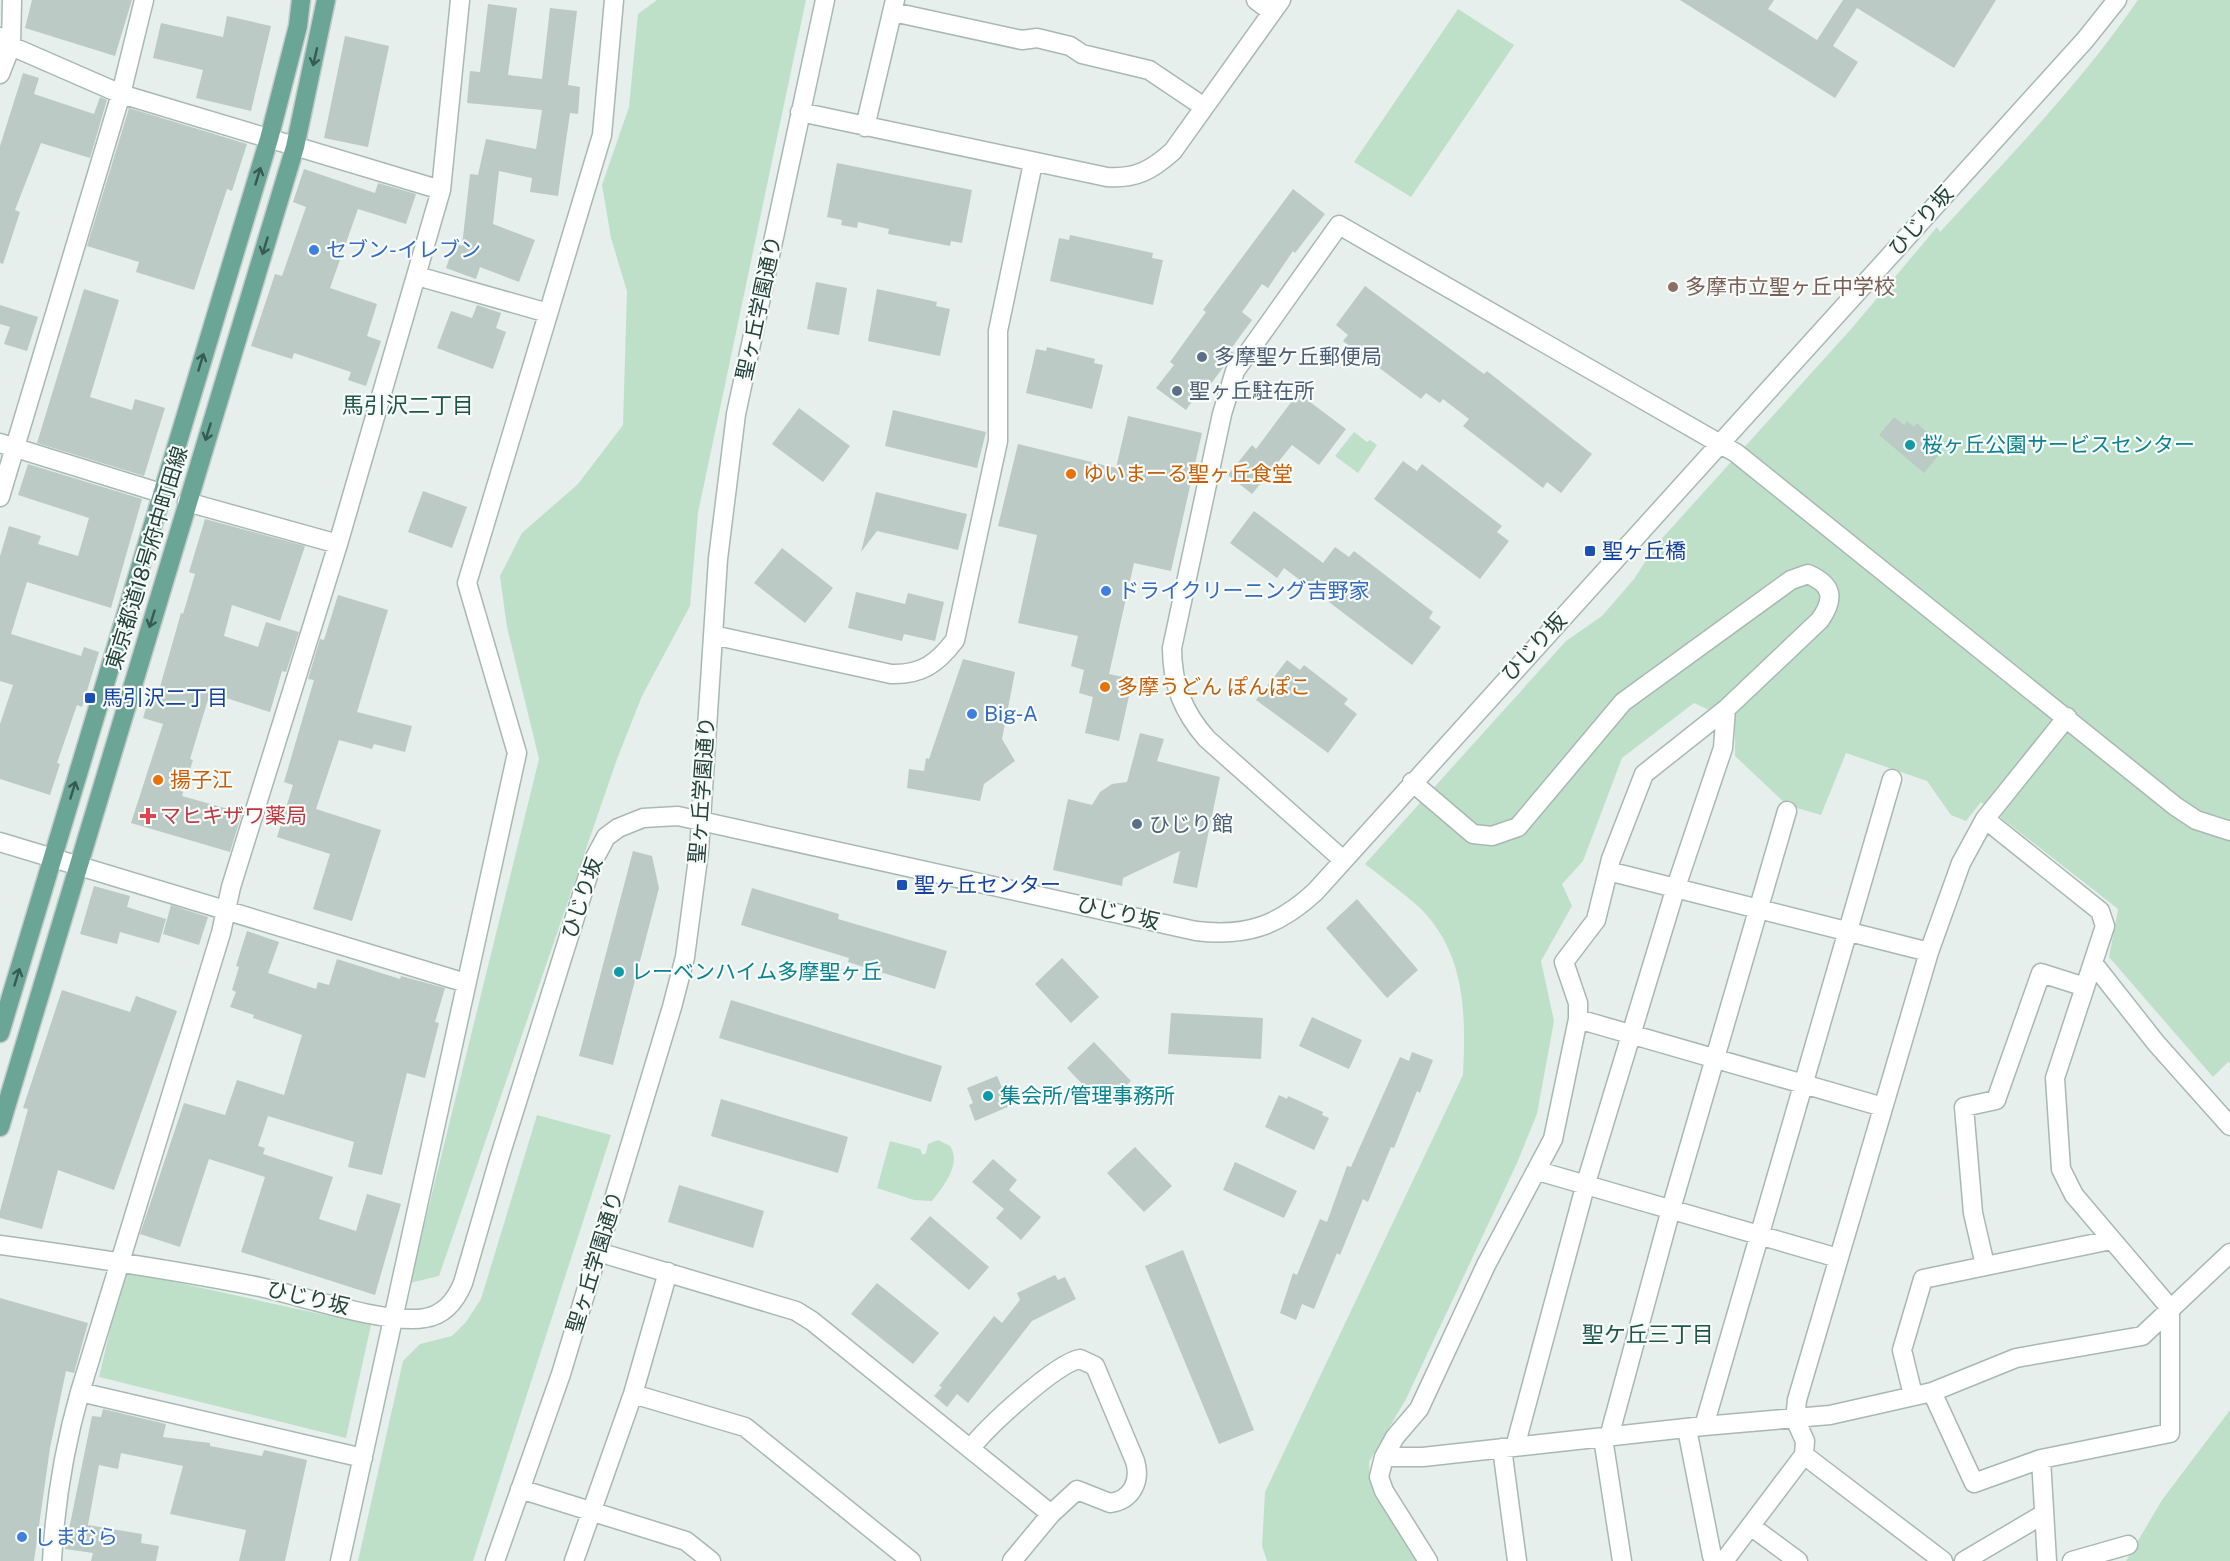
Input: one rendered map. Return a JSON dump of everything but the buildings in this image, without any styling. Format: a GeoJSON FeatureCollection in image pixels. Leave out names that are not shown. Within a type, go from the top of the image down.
{"type":"FeatureCollection","features":[{"type":"Feature","properties":{"kind":"main road","name":"東京都道18号府中町田線"},"geometry":{"type":"LineString","coordinates":[[0,1033],[269,139],[298,26],[301,0]]}},
{"type":"Feature","properties":{"kind":"main road","name":"東京都道18号府中町田線"},"geometry":{"type":"LineString","coordinates":[[0,1127],[295,147],[326,0]]}},
{"type":"Feature","properties":{"kind":"street"},"geometry":{"type":"LineString","coordinates":[[0,74],[12,0]]}},
{"type":"Feature","properties":{"kind":"street"},"geometry":{"type":"LineString","coordinates":[[0,497],[7,446],[121,94],[144,0]]}},
{"type":"Feature","properties":{"kind":"street"},"geometry":{"type":"LineString","coordinates":[[52,1561],[66,1441],[226,909],[339,544],[441,190],[460,0]]}},
{"type":"Feature","properties":{"kind":"street"},"geometry":{"type":"LineString","coordinates":[[340,1561],[517,753],[466,584],[602,135],[614,0]]}},
{"type":"Feature","properties":{"kind":"street","name":"聖ヶ丘学園通り"},"geometry":{"type":"LineString","coordinates":[[495,1561],[561,1374],[678,984],[689,932],[702,821],[713,635],[725,489],[736,414],[825,0]]}},
{"type":"Feature","properties":{"kind":"street"},"geometry":{"type":"LineString","coordinates":[[800,112],[1033,163],[1107,177],[1138,176],[1154,169],[1173,151],[1277,6],[1256,0]]}},
{"type":"Feature","properties":{"kind":"street","name":"ひじり坂"},"geometry":{"type":"LineString","coordinates":[[0,1245],[121,1261],[261,1288],[394,1318],[428,1318],[448,1307],[459,1292],[588,873],[606,837],[618,828],[643,818],[678,816],[1196,931],[1223,935],[1255,929],[1284,919],[1315,892],[1342,859],[2077,48],[2117,0]]}},
{"type":"Feature","properties":{"kind":"street"},"geometry":{"type":"LineString","coordinates":[[865,127],[894,6],[1022,40],[1037,38],[1070,46],[1082,54],[1131,64],[1149,70],[1204,107]]}},
{"type":"Feature","properties":{"kind":"street"},"geometry":{"type":"LineString","coordinates":[[5,41],[121,94],[441,190]]}},
{"type":"Feature","properties":{"kind":"street"},"geometry":{"type":"LineString","coordinates":[[713,635],[891,674],[908,674],[926,670],[955,640],[998,441],[998,331],[1033,163]]}},
{"type":"Feature","properties":{"kind":"street"},"geometry":{"type":"LineString","coordinates":[[1342,859],[1207,739],[1194,724],[1183,705],[1172,664],[1175,638],[1222,414],[1235,371],[1339,225],[1736,453],[2189,815],[2230,831]]}},
{"type":"Feature","properties":{"kind":"street"},"geometry":{"type":"LineString","coordinates":[[417,276],[548,313]]}},
{"type":"Feature","properties":{"kind":"street"},"geometry":{"type":"LineString","coordinates":[[7,446],[161,493]]}},
{"type":"Feature","properties":{"kind":"street"},"geometry":{"type":"LineString","coordinates":[[187,502],[339,544]]}},
{"type":"Feature","properties":{"kind":"street"},"geometry":{"type":"LineString","coordinates":[[1412,782],[1473,834],[1492,836],[1518,827],[1623,702],[1791,580],[1808,574],[1826,585],[1831,598],[1830,606],[1820,620],[1726,709],[1644,774],[1608,871],[1596,920],[1564,962],[1578,1003],[1578,1019],[1553,1139],[1486,1265],[1419,1409],[1395,1437],[1384,1457],[1379,1477],[1384,1491],[1428,1561]]}},
{"type":"Feature","properties":{"kind":"street"},"geometry":{"type":"LineString","coordinates":[[1517,1561],[1509,1447],[1676,886],[1723,748],[1726,709]]}},
{"type":"Feature","properties":{"kind":"street"},"geometry":{"type":"LineString","coordinates":[[1724,1561],[1752,1527],[1804,1455],[1805,1441],[1795,1419],[1797,1400],[1929,952],[1961,863],[1985,819],[2067,717]]}},
{"type":"Feature","properties":{"kind":"street"},"geometry":{"type":"LineString","coordinates":[[1719,1561],[1712,1556],[1695,1427],[1758,1235],[1892,779]]}},
{"type":"Feature","properties":{"kind":"street"},"geometry":{"type":"LineString","coordinates":[[1622,1561],[1606,1438],[1787,811]]}},
{"type":"Feature","properties":{"kind":"street"},"geometry":{"type":"LineString","coordinates":[[1932,1392],[1974,1483],[2041,1459],[2170,1433],[2170,1308],[2074,1195],[2061,1169],[2055,1078],[2105,926],[2100,911],[1985,819]]}},
{"type":"Feature","properties":{"kind":"street"},"geometry":{"type":"LineString","coordinates":[[0,842],[466,983]]}},
{"type":"Feature","properties":{"kind":"street"},"geometry":{"type":"LineString","coordinates":[[1608,871],[1676,886],[1929,952]]}},
{"type":"Feature","properties":{"kind":"street"},"geometry":{"type":"LineString","coordinates":[[2093,963],[2156,1043],[2230,1126]]}},
{"type":"Feature","properties":{"kind":"street"},"geometry":{"type":"LineString","coordinates":[[1985,1265],[1973,1213],[1964,1107],[1996,1100],[2041,973],[2085,987]]}},
{"type":"Feature","properties":{"kind":"street"},"geometry":{"type":"LineString","coordinates":[[1578,1019],[1884,1107]]}},
{"type":"Feature","properties":{"kind":"street"},"geometry":{"type":"LineString","coordinates":[[1538,1171],[1586,1183],[1838,1258]]}},
{"type":"Feature","properties":{"kind":"street"},"geometry":{"type":"LineString","coordinates":[[1913,1395],[1902,1350],[1923,1279],[2111,1240]]}},
{"type":"Feature","properties":{"kind":"street"},"geometry":{"type":"LineString","coordinates":[[598,1252],[796,1311],[821,1328],[1051,1514]]}},
{"type":"Feature","properties":{"kind":"street"},"geometry":{"type":"LineString","coordinates":[[1384,1457],[1423,1457],[1695,1427],[1830,1415],[1932,1392],[2016,1358],[2142,1336],[2230,1253]]}},
{"type":"Feature","properties":{"kind":"street"},"geometry":{"type":"LineString","coordinates":[[574,1561],[633,1394],[668,1272]]}},
{"type":"Feature","properties":{"kind":"street"},"geometry":{"type":"LineString","coordinates":[[971,1448],[982,1434],[1061,1366],[1080,1359],[1095,1366],[1135,1461],[1139,1473],[1136,1484],[1126,1498],[1110,1503],[1077,1490],[1051,1514],[1012,1561]]}},
{"type":"Feature","properties":{"kind":"street"},"geometry":{"type":"LineString","coordinates":[[80,1392],[363,1458]]}},
{"type":"Feature","properties":{"kind":"street"},"geometry":{"type":"LineString","coordinates":[[633,1394],[745,1427],[911,1561]]}},
{"type":"Feature","properties":{"kind":"street"},"geometry":{"type":"LineString","coordinates":[[1804,1455],[1942,1561]]}},
{"type":"Feature","properties":{"kind":"street"},"geometry":{"type":"LineString","coordinates":[[2041,1459],[2042,1515],[2047,1561]]}},
{"type":"Feature","properties":{"kind":"street"},"geometry":{"type":"LineString","coordinates":[[520,1489],[686,1541],[711,1561]]}},
{"type":"Feature","properties":{"kind":"street"},"geometry":{"type":"LineString","coordinates":[[1964,1561],[2042,1515]]}},
{"type":"Feature","properties":{"kind":"street"},"geometry":{"type":"LineString","coordinates":[[1752,1527],[1798,1561]]}},
{"type":"Feature","properties":{"kind":"street"},"geometry":{"type":"LineString","coordinates":[[2072,1561],[2128,1545]]}},
{"type":"Feature","properties":{"kind":"green space"},"geometry":{"type":"Polygon","coordinates":[[[657,0],[806,0],[698,513],[690,606],[642,696],[617,759],[439,1276],[410,1283],[539,759],[507,627],[500,576],[522,533],[578,484],[623,425],[627,291],[611,238],[602,185],[629,107],[638,14],[657,0]]]}},
{"type":"Feature","properties":{"kind":"green space"},"geometry":{"type":"Polygon","coordinates":[[[2138,0],[2230,0],[2230,1063],[2228,1062],[2213,1077],[2109,957],[2118,909],[1981,802],[1966,821],[1951,815],[1927,781],[1846,753],[1821,815],[1787,805],[1735,756],[1735,722],[1694,703],[1622,758],[1583,861],[1562,884],[1572,906],[1541,961],[1554,1021],[1537,1114],[1517,1163],[1406,1399],[1369,1462],[1370,1477],[1422,1561],[1267,1561],[1262,1546],[1265,1492],[1463,1075],[1463,1007],[1460,985],[1446,944],[1435,925],[1419,907],[1365,864],[1566,641],[1602,616],[1634,579],[1656,545],[1852,328],[1937,227],[1940,232],[2043,119],[2116,31],[2138,0]]]}},
{"type":"Feature","properties":{"kind":"green space"},"geometry":{"type":"Polygon","coordinates":[[[1458,9],[1514,45],[1411,197],[1354,162],[1458,9]]]}},
{"type":"Feature","properties":{"kind":"green space"},"geometry":{"type":"Polygon","coordinates":[[[1354,432],[1367,442],[1370,440],[1377,445],[1358,473],[1335,456],[1354,432]]]}},
{"type":"Feature","properties":{"kind":"green space"},"geometry":{"type":"Polygon","coordinates":[[[537,1115],[611,1135],[473,1561],[358,1561],[403,1361],[420,1344],[452,1336],[466,1322],[481,1299],[537,1115]]]}},
{"type":"Feature","properties":{"kind":"green space"},"geometry":{"type":"Polygon","coordinates":[[[938,1140],[950,1146],[954,1160],[950,1175],[932,1201],[914,1200],[877,1188],[890,1141],[920,1149],[923,1155],[926,1153],[928,1144],[938,1140]]]}},
{"type":"Feature","properties":{"kind":"green space"},"geometry":{"type":"Polygon","coordinates":[[[124,1271],[371,1325],[346,1438],[99,1377],[124,1271]]]}},
{"type":"Feature","properties":{"kind":"green space"},"geometry":{"type":"Polygon","coordinates":[[[2230,1410],[2230,1561],[2126,1561],[2162,1500],[2230,1410]]]}},
{"type":"Feature","properties":{"kind":"place","name":"セブン-イレブン"},"geometry":{"type":"Point","coordinates":[314,250]}},
{"type":"Feature","properties":{"kind":"place","name":"多摩市立聖ヶ丘中学校"},"geometry":{"type":"Point","coordinates":[1673,287]}},
{"type":"Feature","properties":{"kind":"place","name":"多摩聖ケ丘郵便局"},"geometry":{"type":"Point","coordinates":[1202,357]}},
{"type":"Feature","properties":{"kind":"place","name":"聖ヶ丘駐在所"},"geometry":{"type":"Point","coordinates":[1177,391]}},
{"type":"Feature","properties":{"kind":"place","name":"桜ヶ丘公園サービスセンター"},"geometry":{"type":"Point","coordinates":[1910,445]}},
{"type":"Feature","properties":{"kind":"place","name":"ゆいまーる聖ヶ丘食堂"},"geometry":{"type":"Point","coordinates":[1071,474]}},
{"type":"Feature","properties":{"kind":"place","name":"聖ヶ丘橋"},"geometry":{"type":"Point","coordinates":[1590,551]}},
{"type":"Feature","properties":{"kind":"place","name":"ドライクリーニング吉野家"},"geometry":{"type":"Point","coordinates":[1106,591]}},
{"type":"Feature","properties":{"kind":"place","name":"多摩うどん ぽんぽこ"},"geometry":{"type":"Point","coordinates":[1105,687]}},
{"type":"Feature","properties":{"kind":"place","name":"馬引沢二丁目"},"geometry":{"type":"Point","coordinates":[90,698]}},
{"type":"Feature","properties":{"kind":"place","name":"Big-A"},"geometry":{"type":"Point","coordinates":[972,714]}},
{"type":"Feature","properties":{"kind":"place","name":"揚子江"},"geometry":{"type":"Point","coordinates":[158,780]}},
{"type":"Feature","properties":{"kind":"place","name":"マヒキザワ薬局"},"geometry":{"type":"Point","coordinates":[148,816]}},
{"type":"Feature","properties":{"kind":"place","name":"ひじり館"},"geometry":{"type":"Point","coordinates":[1137,824]}},
{"type":"Feature","properties":{"kind":"place","name":"聖ヶ丘センター"},"geometry":{"type":"Point","coordinates":[902,885]}},
{"type":"Feature","properties":{"kind":"place","name":"レーベンハイム多摩聖ヶ丘"},"geometry":{"type":"Point","coordinates":[619,972]}},
{"type":"Feature","properties":{"kind":"place","name":"集会所/管理事務所"},"geometry":{"type":"Point","coordinates":[988,1096]}},
{"type":"Feature","properties":{"kind":"place","name":"しまむら"},"geometry":{"type":"Point","coordinates":[22,1537]}},
{"type":"Feature","properties":{"kind":"district","name":"馬引沢二丁目"},"geometry":{"type":"Point","coordinates":[408,405]}},
{"type":"Feature","properties":{"kind":"district","name":"聖ケ丘三丁目"},"geometry":{"type":"Point","coordinates":[1648,1334]}}]}
